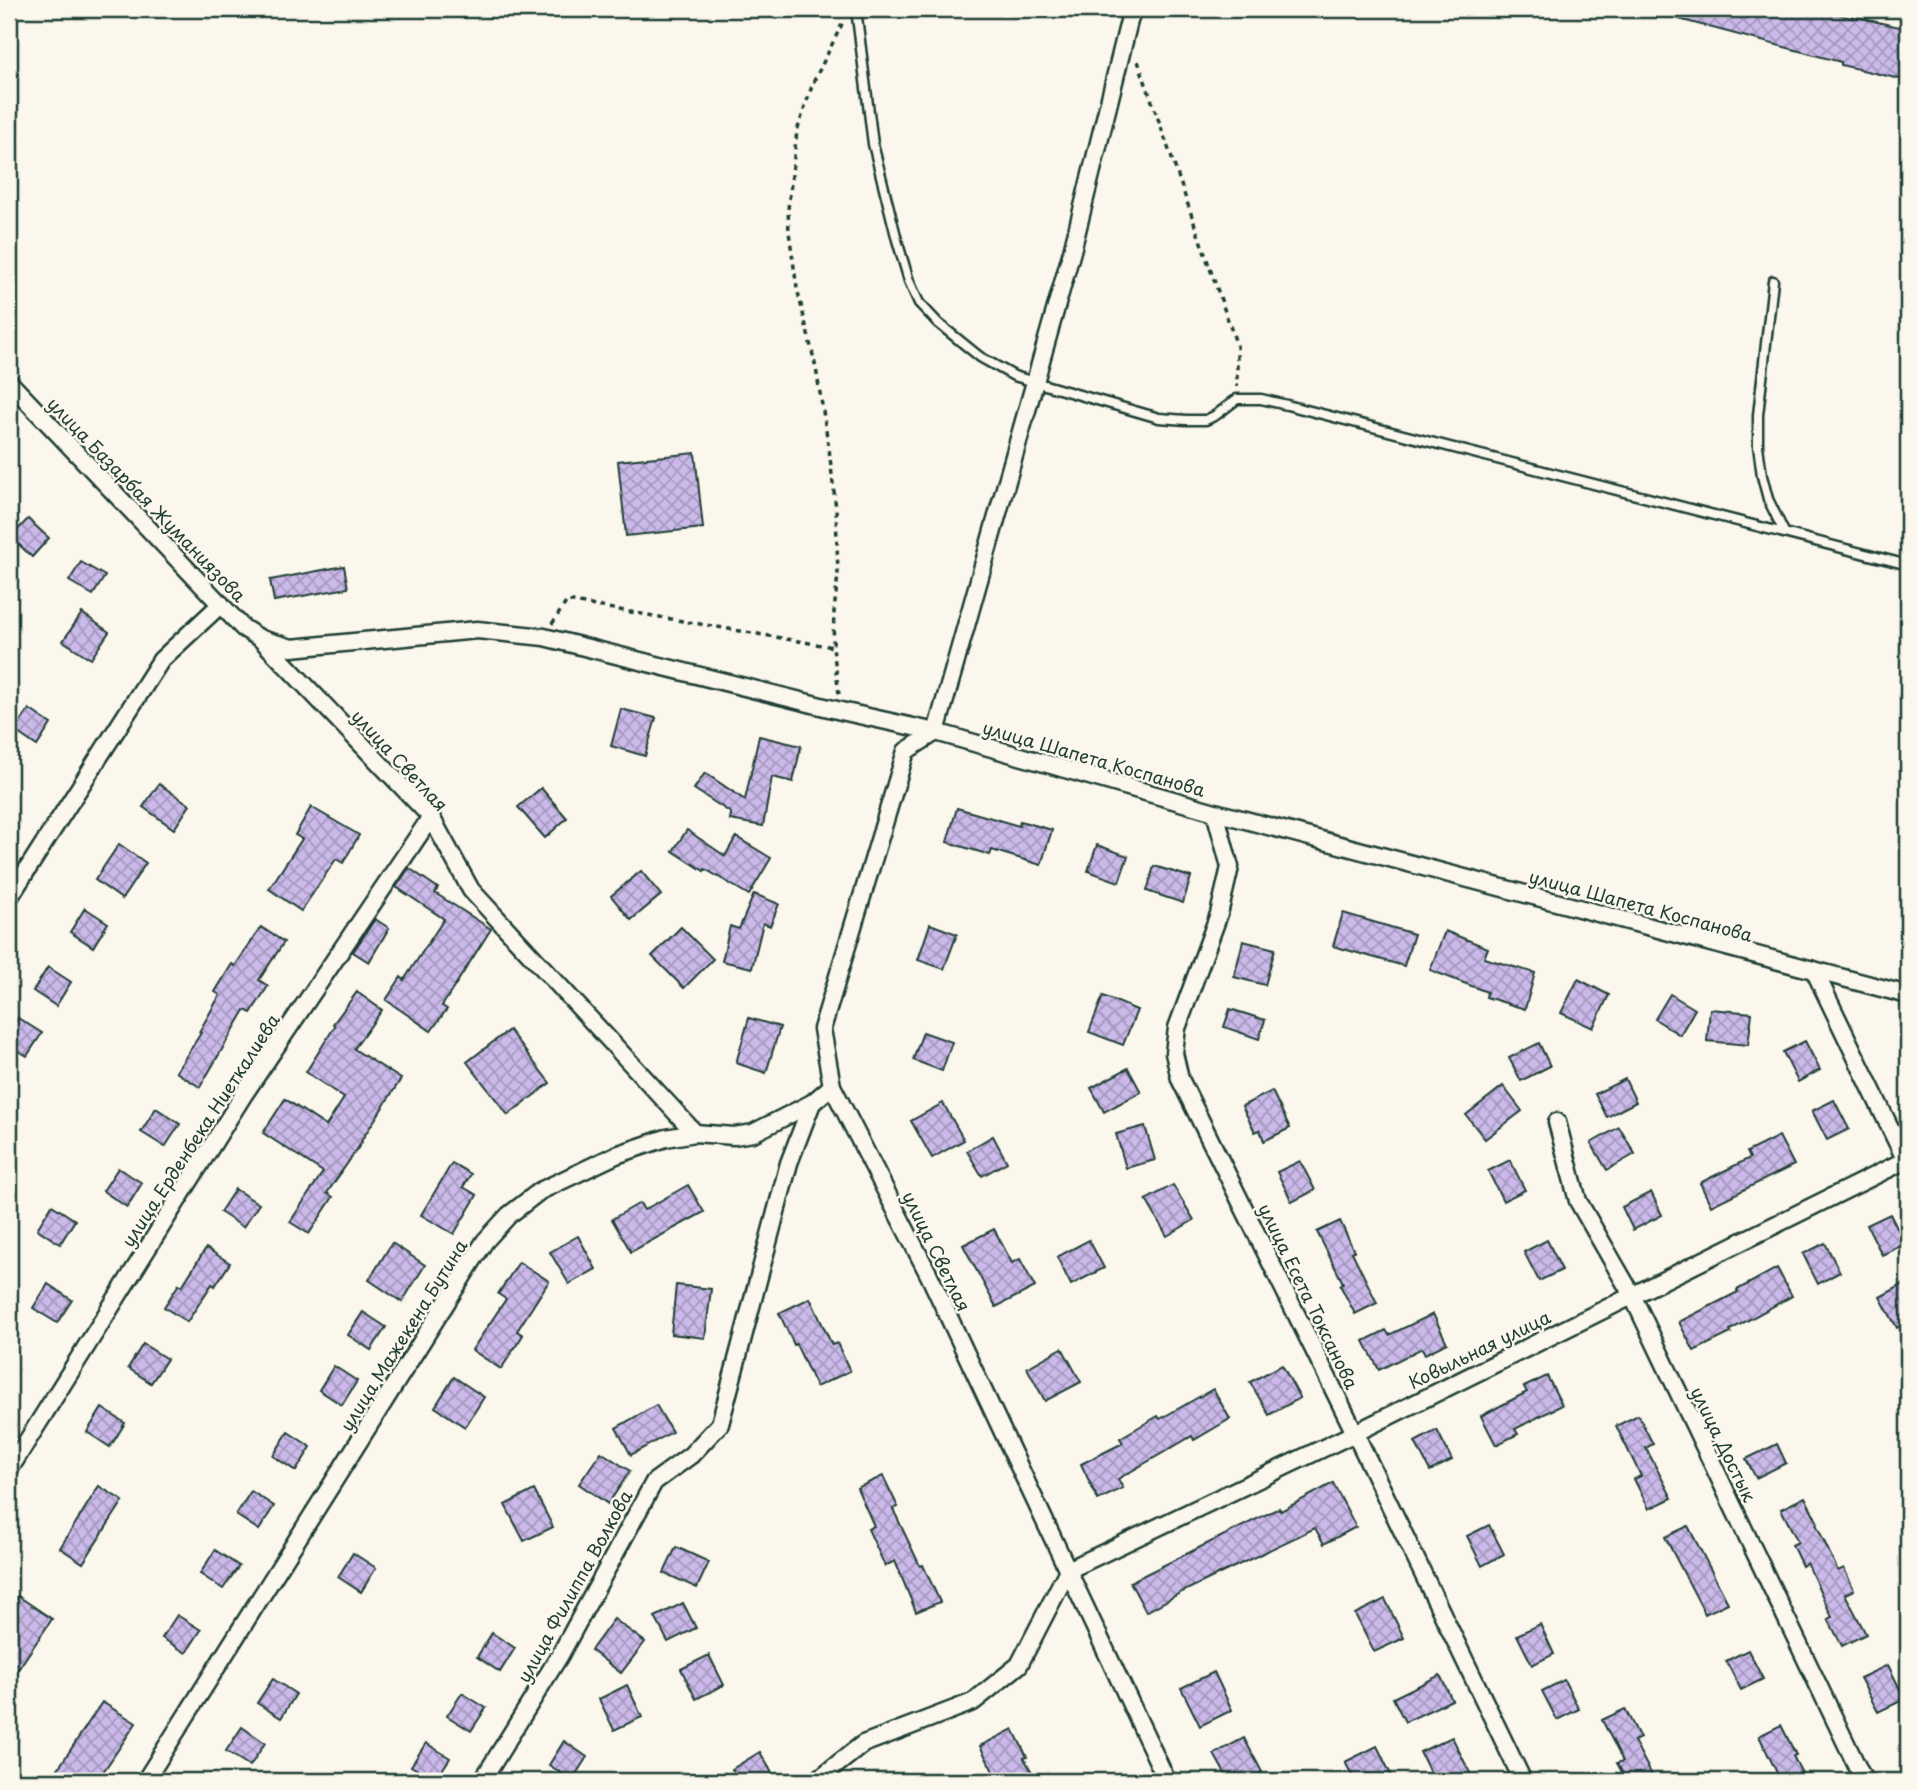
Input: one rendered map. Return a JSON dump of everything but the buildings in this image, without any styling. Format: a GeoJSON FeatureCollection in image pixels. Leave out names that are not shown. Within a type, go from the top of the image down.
{"type":"FeatureCollection","features":[{"type":"Feature","properties":{"kind":"street"},"geometry":{"type":"LineString","coordinates":[[936,732],[1072,251],[1132,9]]}},
{"type":"Feature","properties":{"kind":"street","name":"улица Базарбая Жуманиязова"},"geometry":{"type":"LineString","coordinates":[[9,382],[243,628],[261,639]]}},
{"type":"Feature","properties":{"kind":"street"},"geometry":{"type":"LineString","coordinates":[[9,898],[161,660],[221,604]]}},
{"type":"Feature","properties":{"kind":"street","name":"улица Шапета Коспанова"},"geometry":{"type":"LineString","coordinates":[[261,639],[292,648],[477,630],[544,637],[842,712],[936,732],[1215,813],[1908,995]]}},
{"type":"Feature","properties":{"kind":"street","name":"улица Светлая"},"geometry":{"type":"LineString","coordinates":[[261,639],[430,817],[471,890],[695,1133]]}},
{"type":"Feature","properties":{"kind":"street","name":"улица Светлая"},"geometry":{"type":"LineString","coordinates":[[936,732],[906,751],[822,1029],[832,1086],[929,1275],[1167,1781]]}},
{"type":"Feature","properties":{"kind":"street","name":"улица Есета Токсанова"},"geometry":{"type":"LineString","coordinates":[[1215,813],[1230,867],[1219,914],[1177,1028],[1174,1053],[1180,1079],[1355,1433],[1522,1781]]}},
{"type":"Feature","properties":{"kind":"street","name":"улица Ерденбека Ниеткалиева"},"geometry":{"type":"LineString","coordinates":[[9,1470],[244,1094],[430,817]]}},
{"type":"Feature","properties":{"kind":"street"},"geometry":{"type":"LineString","coordinates":[[1814,970],[1907,1162]]}},
{"type":"Feature","properties":{"kind":"street","name":"улица Мажекена Бутина"},"geometry":{"type":"LineString","coordinates":[[145,1781],[485,1241],[509,1215],[540,1191],[616,1155],[666,1138],[695,1133],[734,1136],[753,1133],[812,1103],[832,1086]]}},
{"type":"Feature","properties":{"kind":"street","name":"улица Филиппа Волкова"},"geometry":{"type":"LineString","coordinates":[[482,1781],[560,1655],[653,1482],[691,1455],[720,1424],[789,1163],[812,1103]]}},
{"type":"Feature","properties":{"kind":"street","name":"улица Достык"},"geometry":{"type":"LineString","coordinates":[[1557,1122],[1578,1201],[1632,1295],[1864,1781]]}},
{"type":"Feature","properties":{"kind":"street","name":"Ковыльная улица"},"geometry":{"type":"LineString","coordinates":[[1068,1570],[1355,1433],[1907,1162]]}},
{"type":"Feature","properties":{"kind":"street"},"geometry":{"type":"LineString","coordinates":[[816,1781],[863,1744],[973,1702],[1019,1665],[1068,1570]]}},
{"type":"Feature","properties":{"kind":"lane"},"geometry":{"type":"LineString","coordinates":[[856,9],[873,144],[909,281],[919,303],[938,323],[980,357],[1014,376],[1159,418],[1186,421],[1206,420],[1237,399],[1287,405],[1908,565]]}},
{"type":"Feature","properties":{"kind":"lane"},"geometry":{"type":"LineString","coordinates":[[1773,281],[1758,415],[1758,446],[1768,499],[1784,532]]}},
{"type":"Feature","properties":{"kind":"path"},"geometry":{"type":"LineString","coordinates":[[842,712],[833,647],[838,574],[836,509],[830,449],[816,368],[797,289],[788,209],[797,131],[813,83],[845,18]]}},
{"type":"Feature","properties":{"kind":"path"},"geometry":{"type":"LineString","coordinates":[[1127,30],[1237,346],[1237,399]]}},
{"type":"Feature","properties":{"kind":"path"},"geometry":{"type":"LineString","coordinates":[[544,637],[567,601],[833,647]]}}]}
